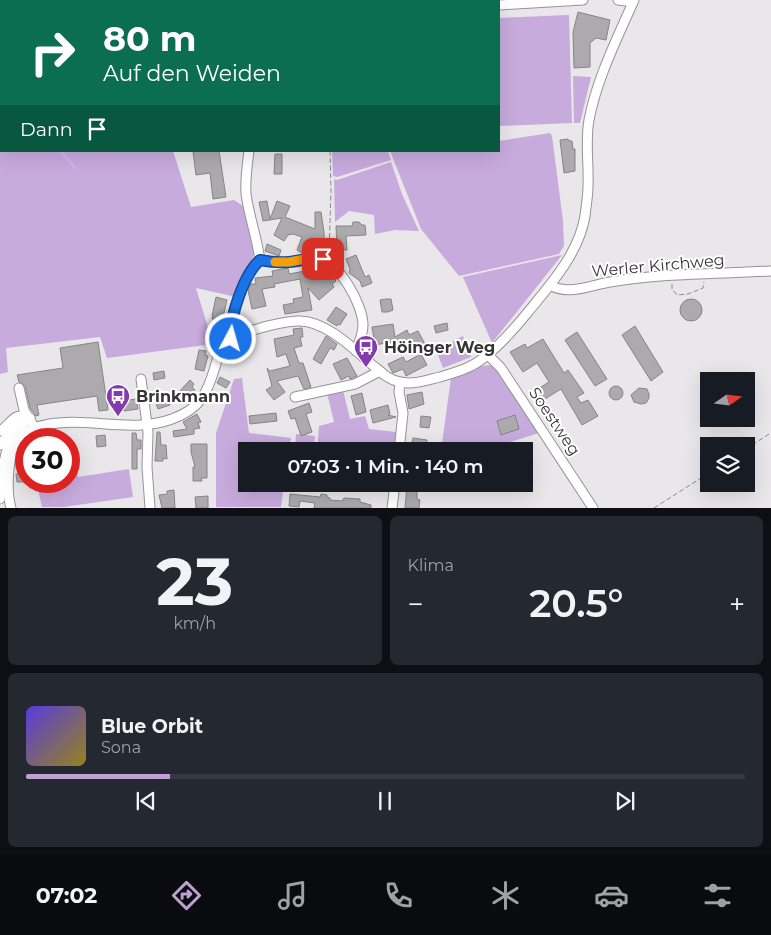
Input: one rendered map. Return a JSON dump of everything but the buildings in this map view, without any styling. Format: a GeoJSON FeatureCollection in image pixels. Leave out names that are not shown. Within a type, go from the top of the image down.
{"type":"FeatureCollection","features":[{"type":"Feature","properties":{"kind":"street"},"geometry":{"type":"LineString","coordinates":[[500,5],[583,0]]}},
{"type":"Feature","properties":{"kind":"street"},"geometry":{"type":"LineString","coordinates":[[18,388],[24,410],[34,428],[73,421],[148,425],[172,419],[192,410],[200,402],[207,393],[222,346],[231,339],[274,325],[297,320],[310,321],[342,339],[380,372],[390,379],[400,382],[419,382],[462,371],[477,364],[500,345],[550,285],[571,254],[584,220],[588,186],[587,142],[592,104],[600,78],[633,1],[618,0]]}},
{"type":"Feature","properties":{"kind":"street"},"geometry":{"type":"LineString","coordinates":[[249,152],[246,195],[260,260]]}},
{"type":"Feature","properties":{"kind":"street"},"geometry":{"type":"LineString","coordinates":[[260,260],[289,262],[316,258],[329,263],[356,297],[362,315],[363,327],[356,350]]}},
{"type":"Feature","properties":{"kind":"street"},"geometry":{"type":"LineString","coordinates":[[231,339],[230,330],[234,312],[254,265],[260,260]]}},
{"type":"Feature","properties":{"kind":"street","name":"Werler Kirchweg"},"geometry":{"type":"LineString","coordinates":[[550,285],[557,290],[566,291],[610,282],[671,276],[771,271]]}},
{"type":"Feature","properties":{"kind":"street","name":"Soestweg"},"geometry":{"type":"LineString","coordinates":[[488,355],[501,368],[593,508]]}},
{"type":"Feature","properties":{"kind":"street"},"geometry":{"type":"LineString","coordinates":[[295,397],[355,384],[380,372]]}},
{"type":"Feature","properties":{"kind":"street"},"geometry":{"type":"LineString","coordinates":[[141,379],[148,425],[147,467],[150,508]]}},
{"type":"Feature","properties":{"kind":"street"},"geometry":{"type":"LineString","coordinates":[[400,382],[399,392],[403,413],[400,442]]}},
{"type":"Feature","properties":{"kind":"street"},"geometry":{"type":"LineString","coordinates":[[0,431],[15,417],[22,415],[30,418]]}},
{"type":"Feature","properties":{"kind":"street"},"geometry":{"type":"LineString","coordinates":[[0,445],[8,433],[30,418]]}},
{"type":"Feature","properties":{"kind":"street"},"geometry":{"type":"LineString","coordinates":[[0,500],[6,449],[14,430]]}},
{"type":"Feature","properties":{"kind":"street"},"geometry":{"type":"LineString","coordinates":[[11,508],[8,487],[15,446]]}},
{"type":"Feature","properties":{"kind":"street"},"geometry":{"type":"LineString","coordinates":[[392,508],[394,492]]}},
{"type":"Feature","properties":{"kind":"path"},"geometry":{"type":"LineString","coordinates":[[329,263],[330,152]]}},
{"type":"Feature","properties":{"kind":"path"},"geometry":{"type":"LineString","coordinates":[[671,276],[672,289],[677,295],[703,288],[705,273]]}},
{"type":"Feature","properties":{"kind":"path"},"geometry":{"type":"LineString","coordinates":[[755,443],[769,434]]}},
{"type":"Feature","properties":{"kind":"path"},"geometry":{"type":"LineString","coordinates":[[654,508],[700,479]]}},
{"type":"Feature","properties":{"kind":"shaded area"},"geometry":{"type":"Polygon","coordinates":[[[569,15],[572,123],[500,126],[500,18],[569,15]]]}},
{"type":"Feature","properties":{"kind":"shaded area"},"geometry":{"type":"Polygon","coordinates":[[[573,76],[591,77],[580,123],[574,123],[573,76]]]}},
{"type":"Feature","properties":{"kind":"shaded area"},"geometry":{"type":"Polygon","coordinates":[[[550,133],[552,136],[563,221],[564,246],[559,254],[459,276],[421,229],[390,152],[500,152],[500,141],[550,133]]]}},
{"type":"Feature","properties":{"kind":"shaded area"},"geometry":{"type":"Polygon","coordinates":[[[0,152],[173,152],[191,207],[234,200],[246,208],[255,252],[236,297],[196,288],[213,344],[107,358],[100,337],[6,348],[8,372],[0,374],[0,152]]]}},
{"type":"Feature","properties":{"kind":"shaded area"},"geometry":{"type":"Polygon","coordinates":[[[332,152],[388,152],[391,160],[337,177],[333,176],[332,152]]]}},
{"type":"Feature","properties":{"kind":"shaded area"},"geometry":{"type":"Polygon","coordinates":[[[391,162],[402,194],[419,231],[395,230],[375,234],[374,215],[349,211],[335,222],[334,179],[337,180],[391,162]]]}},
{"type":"Feature","properties":{"kind":"shaded area"},"geometry":{"type":"Polygon","coordinates":[[[562,255],[492,343],[463,277],[562,255]]]}},
{"type":"Feature","properties":{"kind":"shaded area"},"geometry":{"type":"Polygon","coordinates":[[[463,336],[471,357],[443,368],[436,350],[463,336]]]}},
{"type":"Feature","properties":{"kind":"shaded area"},"geometry":{"type":"Polygon","coordinates":[[[491,365],[498,369],[539,433],[510,442],[442,442],[451,378],[481,366],[491,365]]]}},
{"type":"Feature","properties":{"kind":"shaded area"},"geometry":{"type":"Polygon","coordinates":[[[242,378],[249,433],[291,438],[290,442],[238,442],[238,492],[283,492],[281,507],[216,507],[216,433],[234,379],[242,378]]]}},
{"type":"Feature","properties":{"kind":"shaded area"},"geometry":{"type":"Polygon","coordinates":[[[343,390],[350,419],[365,416],[369,429],[396,432],[395,442],[318,442],[319,426],[334,422],[327,393],[343,390]]]}},
{"type":"Feature","properties":{"kind":"shaded area"},"geometry":{"type":"Polygon","coordinates":[[[296,434],[315,436],[315,442],[296,442],[296,434]]]}},
{"type":"Feature","properties":{"kind":"shaded area"},"geometry":{"type":"Polygon","coordinates":[[[129,469],[133,497],[64,507],[42,507],[39,493],[80,493],[80,477],[129,469]]]}},
{"type":"Feature","properties":{"kind":"waterway"},"geometry":{"type":"LineString","coordinates":[[62,152],[75,168]]}},
{"type":"Feature","properties":{"kind":"slow traffic"},"geometry":{"type":"LineString","coordinates":[[275,262],[305,259]]}},
{"type":"Feature","properties":{"kind":"place","name":"Höinger Weg"},"geometry":{"type":"Point","coordinates":[366,368]}},
{"type":"Feature","properties":{"kind":"place","name":"Brinkmann"},"geometry":{"type":"Point","coordinates":[118,417]}},
{"type":"Feature","properties":{"kind":"route"},"geometry":{"type":"LineString","coordinates":[[231,339],[230,330],[234,312],[254,265],[260,260],[289,262],[316,258],[323,259]]}}]}
